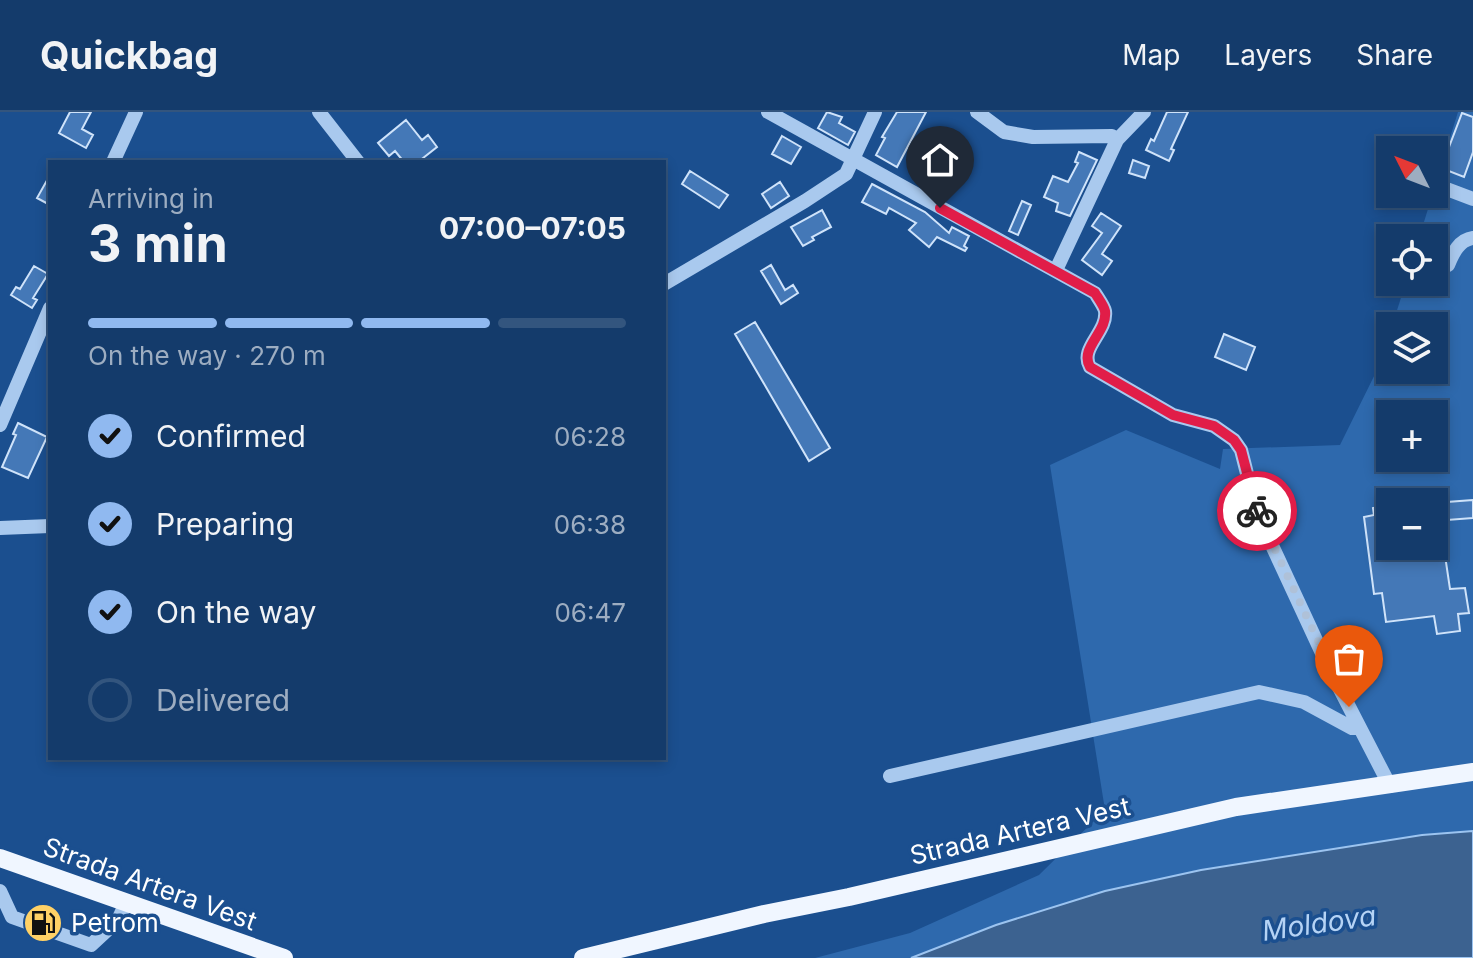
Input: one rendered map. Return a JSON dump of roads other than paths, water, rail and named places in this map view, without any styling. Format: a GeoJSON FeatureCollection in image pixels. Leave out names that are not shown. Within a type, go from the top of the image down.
{"type":"FeatureCollection","features":[{"type":"Feature","properties":{"kind":"main road","name":"Strada Artera Vest"},"geometry":{"type":"LineString","coordinates":[[583,958],[1236,807],[1473,772]]}},
{"type":"Feature","properties":{"kind":"main road","name":"Strada Artera Vest"},"geometry":{"type":"LineString","coordinates":[[0,858],[284,958]]}},
{"type":"Feature","properties":{"kind":"street"},"geometry":{"type":"LineString","coordinates":[[114,160],[136,112]]}},
{"type":"Feature","properties":{"kind":"street"},"geometry":{"type":"LineString","coordinates":[[319,112],[356,160]]}},
{"type":"Feature","properties":{"kind":"street"},"geometry":{"type":"LineString","coordinates":[[768,112],[1095,293],[1105,312],[1102,326],[1087,355],[1086,361],[1090,367],[1173,415],[1214,426],[1234,440],[1241,450],[1257,513],[1359,728],[1390,786]]}},
{"type":"Feature","properties":{"kind":"street"},"geometry":{"type":"LineString","coordinates":[[666,283],[846,174],[875,112]]}},
{"type":"Feature","properties":{"kind":"street"},"geometry":{"type":"LineString","coordinates":[[977,112],[1004,132],[1033,137],[1112,136],[1117,140]]}},
{"type":"Feature","properties":{"kind":"street"},"geometry":{"type":"LineString","coordinates":[[1056,270],[1117,140],[1144,112]]}},
{"type":"Feature","properties":{"kind":"street"},"geometry":{"type":"LineString","coordinates":[[1448,190],[1473,199]]}},
{"type":"Feature","properties":{"kind":"street"},"geometry":{"type":"LineString","coordinates":[[1448,265],[1455,249],[1473,238]]}},
{"type":"Feature","properties":{"kind":"street"},"geometry":{"type":"LineString","coordinates":[[0,425],[48,313]]}},
{"type":"Feature","properties":{"kind":"street"},"geometry":{"type":"LineString","coordinates":[[0,528],[48,526]]}},
{"type":"Feature","properties":{"kind":"street"},"geometry":{"type":"LineString","coordinates":[[890,776],[1259,692],[1304,702],[1352,728],[1359,728]]}},
{"type":"Feature","properties":{"kind":"street"},"geometry":{"type":"LineString","coordinates":[[0,891],[12,917],[91,945],[118,920],[126,903]]}},
{"type":"Feature","properties":{"kind":"water","name":"Moldova"},"geometry":{"type":"Polygon","coordinates":[[[1473,831],[1473,958],[911,958],[996,925],[1105,891],[1201,870],[1422,835],[1473,831]]]}},
{"type":"Feature","properties":{"kind":"place","name":"Petrom"},"geometry":{"type":"Point","coordinates":[43,923]}}]}
